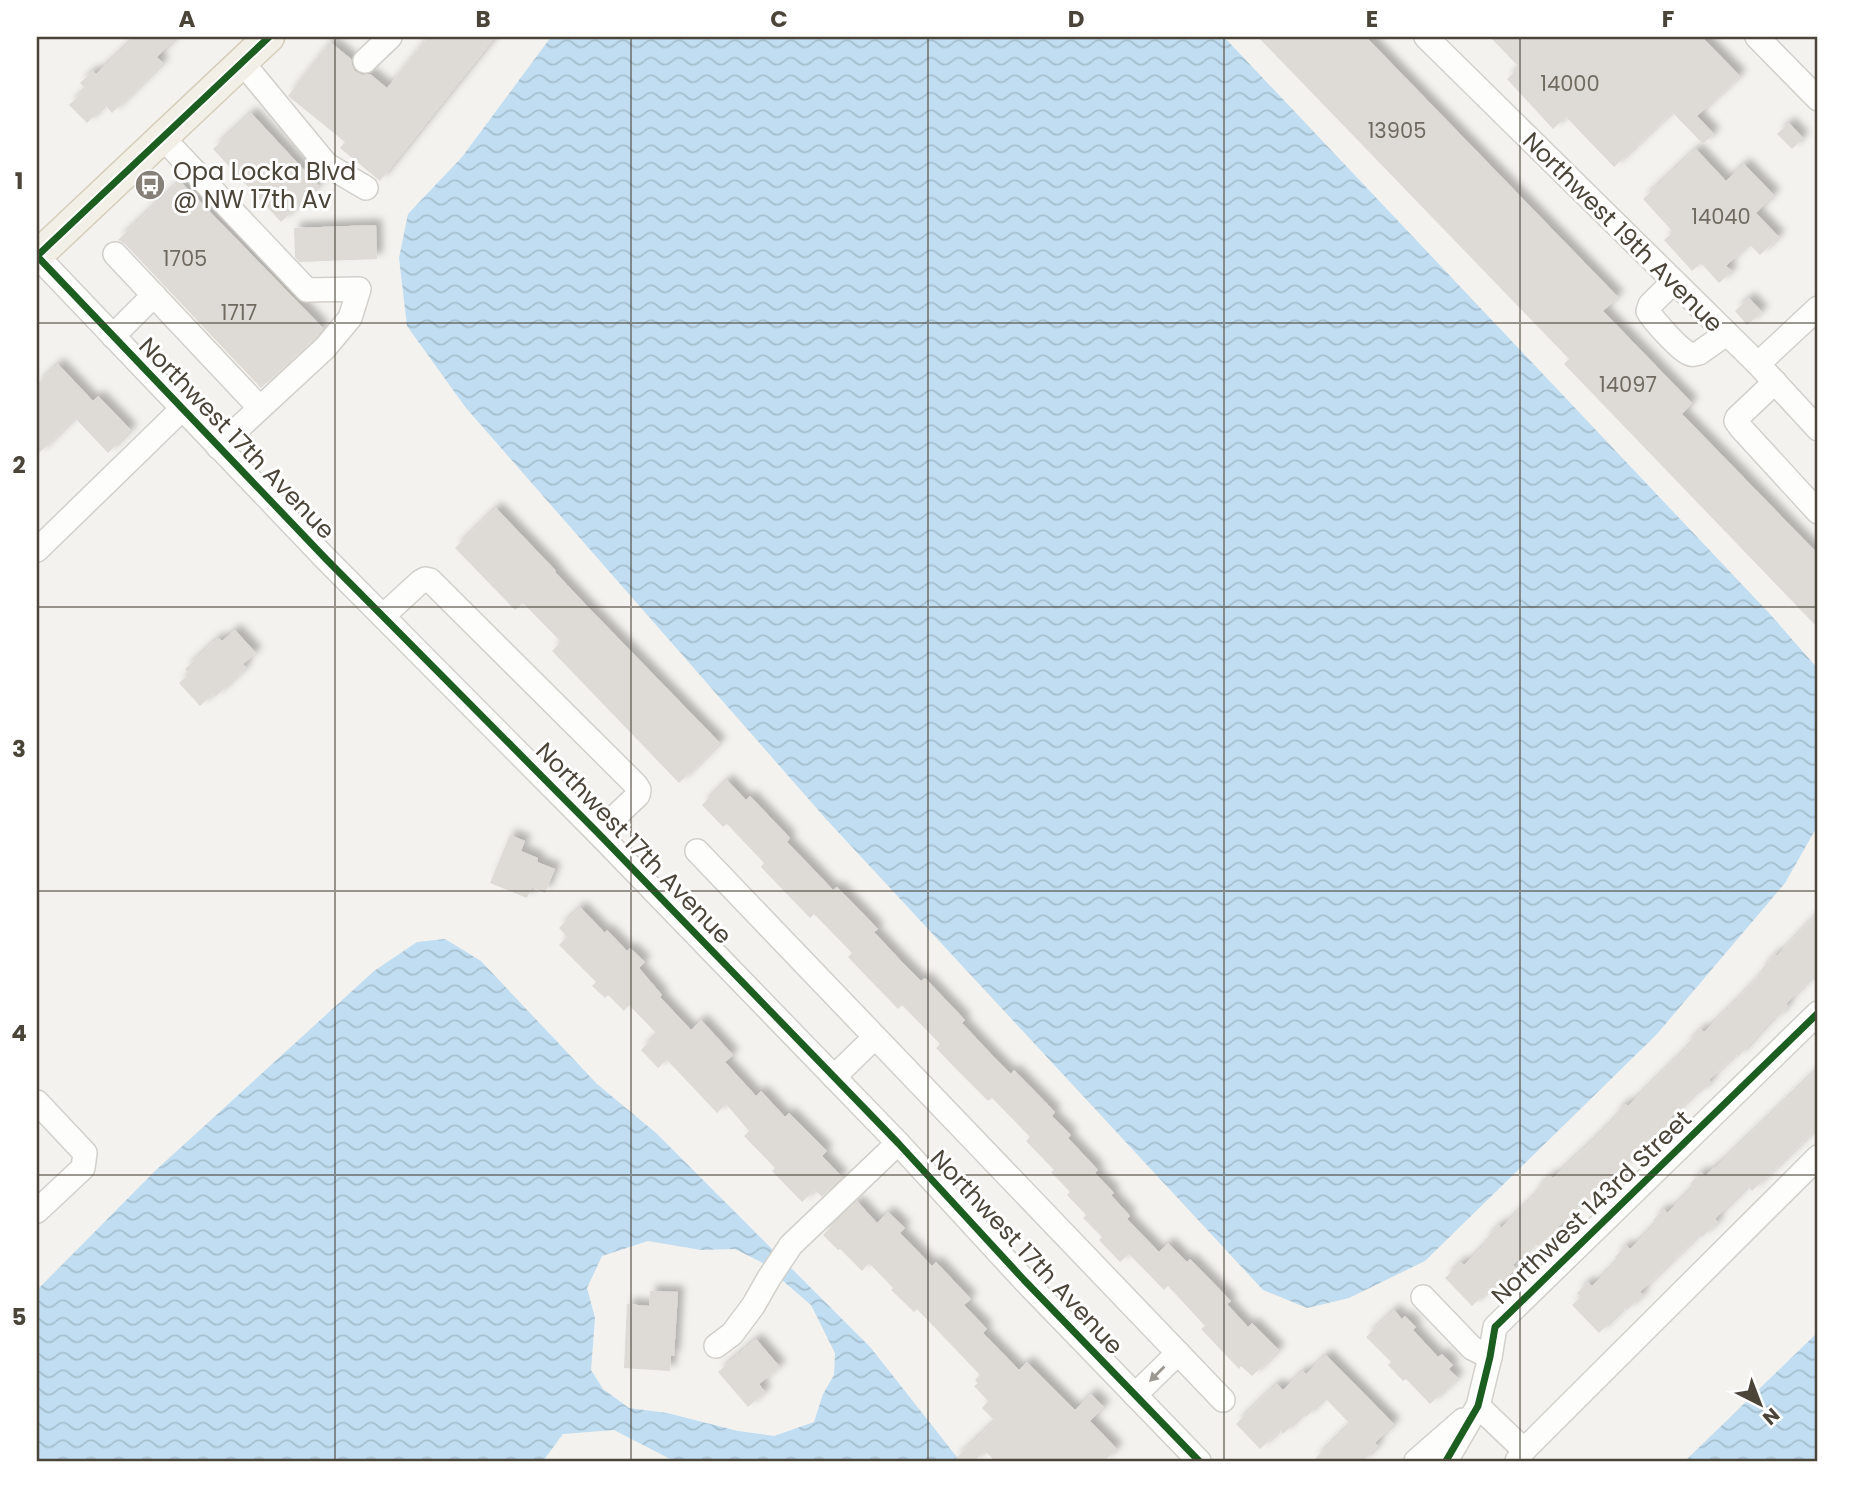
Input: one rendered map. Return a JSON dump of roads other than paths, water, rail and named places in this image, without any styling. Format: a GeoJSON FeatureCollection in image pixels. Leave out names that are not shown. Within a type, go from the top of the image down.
{"type":"FeatureCollection","features":[{"type":"Feature","properties":{"kind":"main road"},"geometry":{"type":"LineString","coordinates":[[37,256],[269,37]]}},
{"type":"Feature","properties":{"kind":"street"},"geometry":{"type":"LineString","coordinates":[[365,61],[390,37]]}},
{"type":"Feature","properties":{"kind":"street","name":"Northwest 19th Avenue"},"geometry":{"type":"LineString","coordinates":[[1426,37],[1758,365],[1818,429]]}},
{"type":"Feature","properties":{"kind":"street"},"geometry":{"type":"LineString","coordinates":[[1757,37],[1818,100]]}},
{"type":"Feature","properties":{"kind":"street"},"geometry":{"type":"LineString","coordinates":[[242,62],[327,165],[366,188]]}},
{"type":"Feature","properties":{"kind":"street"},"geometry":{"type":"LineString","coordinates":[[162,137],[307,290],[359,289],[350,318],[325,348],[218,447]]}},
{"type":"Feature","properties":{"kind":"street"},"geometry":{"type":"LineString","coordinates":[[115,254],[260,408]]}},
{"type":"Feature","properties":{"kind":"street","name":"Northwest 17th Avenue"},"geometry":{"type":"LineString","coordinates":[[37,256],[383,617],[598,833],[898,1143],[1014,1270],[1199,1461]]}},
{"type":"Feature","properties":{"kind":"street"},"geometry":{"type":"LineString","coordinates":[[1673,282],[1650,305],[1648,311],[1651,318],[1676,343],[1694,355],[1709,348],[1726,334]]}},
{"type":"Feature","properties":{"kind":"street"},"geometry":{"type":"LineString","coordinates":[[113,336],[154,295]]}},
{"type":"Feature","properties":{"kind":"street"},"geometry":{"type":"LineString","coordinates":[[1758,365],[1818,308]]}},
{"type":"Feature","properties":{"kind":"street"},"geometry":{"type":"LineString","coordinates":[[1774,382],[1736,421],[1818,512]]}},
{"type":"Feature","properties":{"kind":"street"},"geometry":{"type":"LineString","coordinates":[[37,550],[182,409]]}},
{"type":"Feature","properties":{"kind":"street"},"geometry":{"type":"LineString","coordinates":[[383,617],[420,582],[430,580],[636,785],[638,795],[598,833]]}},
{"type":"Feature","properties":{"kind":"street"},"geometry":{"type":"LineString","coordinates":[[697,851],[1223,1400]]}},
{"type":"Feature","properties":{"kind":"street","name":"Northwest 143rd Street"},"geometry":{"type":"LineString","coordinates":[[1446,1461],[1478,1406],[1495,1327],[1818,1013]]}},
{"type":"Feature","properties":{"kind":"street"},"geometry":{"type":"LineString","coordinates":[[834,1077],[875,1037]]}},
{"type":"Feature","properties":{"kind":"street"},"geometry":{"type":"LineString","coordinates":[[37,1102],[85,1153],[83,1168],[37,1211]]}},
{"type":"Feature","properties":{"kind":"street"},"geometry":{"type":"LineString","coordinates":[[716,1346],[732,1334],[753,1306],[791,1245],[898,1143]]}},
{"type":"Feature","properties":{"kind":"street"},"geometry":{"type":"LineString","coordinates":[[1416,1461],[1478,1406],[1520,1456],[1818,1157]]}},
{"type":"Feature","properties":{"kind":"street"},"geometry":{"type":"LineString","coordinates":[[1423,1297],[1472,1348],[1490,1357]]}},
{"type":"Feature","properties":{"kind":"street"},"geometry":{"type":"LineString","coordinates":[[1135,1395],[1178,1353]]}},
{"type":"Feature","properties":{"kind":"water"},"geometry":{"type":"Polygon","coordinates":[[[551,37],[1224,37],[1769,613],[1818,669],[1818,825],[1785,883],[1657,1034],[1425,1261],[1349,1298],[1307,1308],[1263,1290],[826,819],[466,408],[407,326],[399,258],[408,214],[462,157],[551,37]]]}},
{"type":"Feature","properties":{"kind":"water"},"geometry":{"type":"Polygon","coordinates":[[[445,939],[481,961],[597,1084],[656,1133],[871,1348],[960,1461],[674,1461],[614,1430],[563,1434],[543,1461],[37,1461],[37,1290],[156,1170],[374,971],[417,942],[445,939]],[[648,1241],[602,1256],[587,1288],[595,1318],[591,1370],[603,1389],[629,1408],[667,1413],[738,1431],[774,1436],[814,1422],[823,1394],[834,1375],[835,1353],[811,1305],[761,1262],[735,1249],[701,1250],[648,1241]]]}},
{"type":"Feature","properties":{"kind":"water"},"geometry":{"type":"Polygon","coordinates":[[[1818,1332],[1818,1461],[1685,1461],[1818,1332]]]}},
{"type":"Feature","properties":{"kind":"place","name":"Opa Locka Blvd @ NW 17th Av"},"geometry":{"type":"Point","coordinates":[150,185]}}]}
